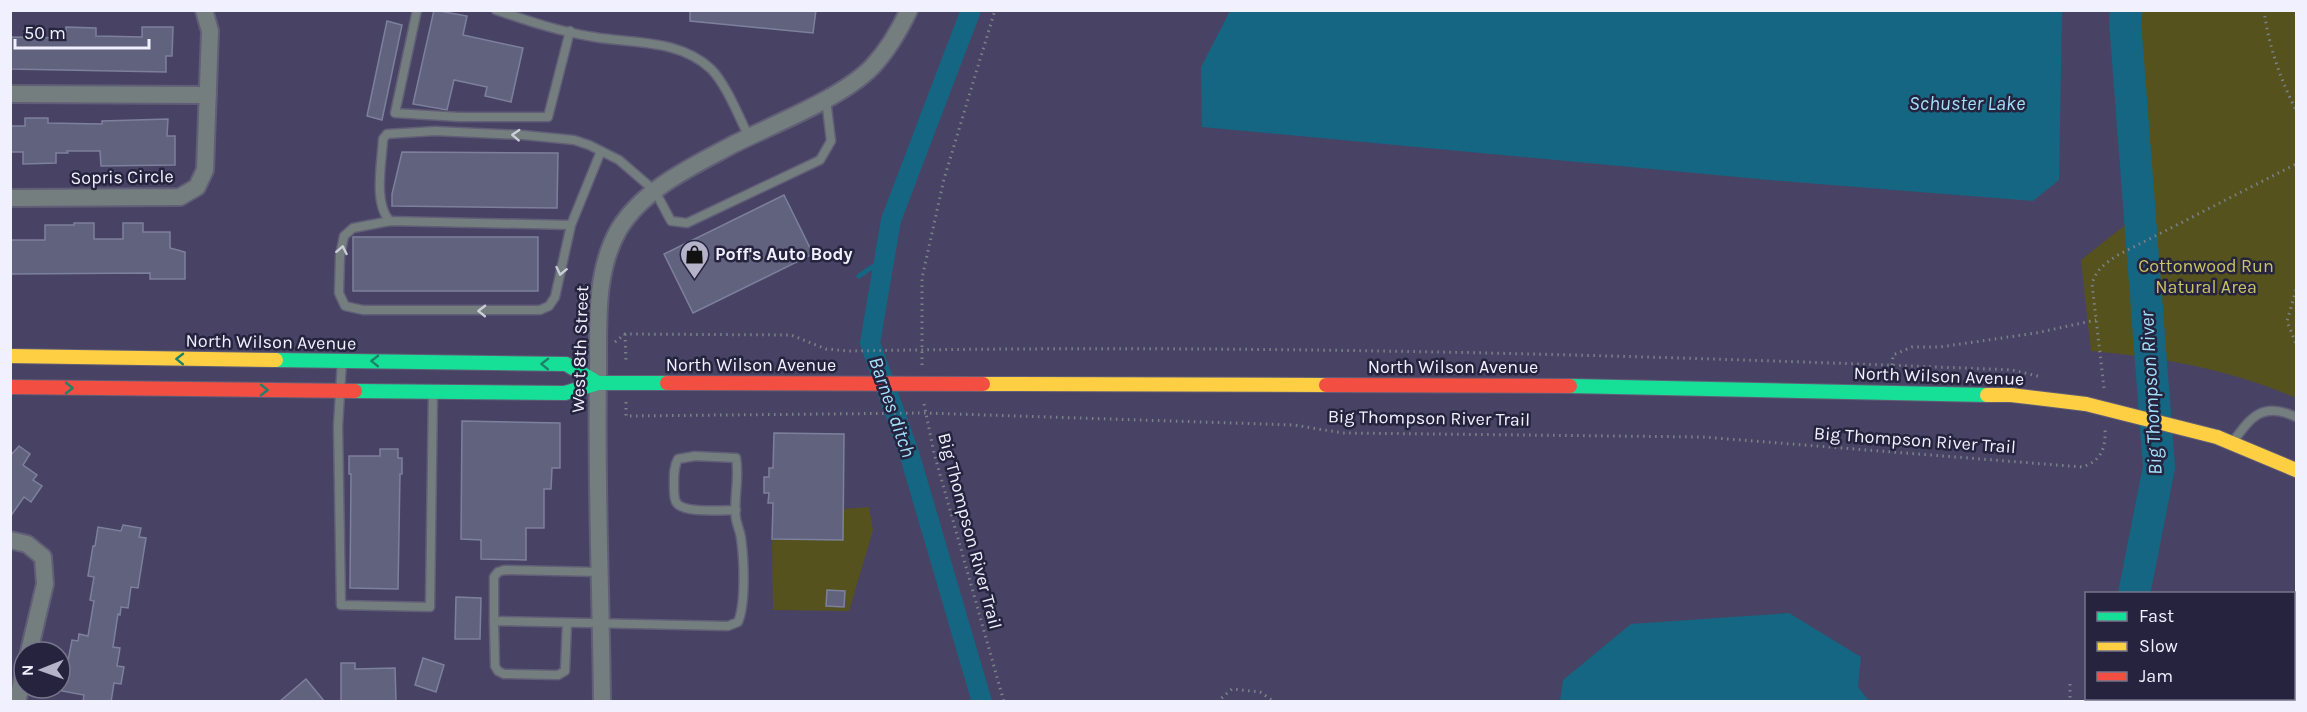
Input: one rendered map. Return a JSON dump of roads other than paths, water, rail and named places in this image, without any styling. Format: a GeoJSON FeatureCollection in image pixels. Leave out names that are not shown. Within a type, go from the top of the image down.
{"type":"FeatureCollection","features":[{"type":"Feature","properties":{"kind":"main road","name":"North Wilson Avenue"},"geometry":{"type":"LineString","coordinates":[[10,356],[566,364],[598,383]]}},
{"type":"Feature","properties":{"kind":"main road","name":"North Wilson Avenue"},"geometry":{"type":"LineString","coordinates":[[10,387],[566,393],[598,383],[920,382],[1543,386],[2011,395],[2086,404],[2217,437],[2296,470]]}},
{"type":"Feature","properties":{"kind":"street","name":"Sopris Circle"},"geometry":{"type":"LineString","coordinates":[[10,198],[180,197],[196,187],[206,170],[210,31],[204,10]]}},
{"type":"Feature","properties":{"kind":"street","name":"West 8th Street"},"geometry":{"type":"LineString","coordinates":[[602,702],[598,383],[601,280],[618,232],[628,215],[655,191],[685,170],[826,99],[863,76],[898,33],[909,10]]}},
{"type":"Feature","properties":{"kind":"street"},"geometry":{"type":"LineString","coordinates":[[10,94],[208,95]]}},
{"type":"Feature","properties":{"kind":"street"},"geometry":{"type":"LineString","coordinates":[[10,540],[27,544],[43,557],[45,584],[32,640]]}},
{"type":"Feature","properties":{"kind":"lane"},"geometry":{"type":"LineString","coordinates":[[417,10],[395,113],[459,117],[548,117],[570,32]]}},
{"type":"Feature","properties":{"kind":"lane"},"geometry":{"type":"LineString","coordinates":[[496,10],[570,32],[593,37],[654,43],[690,53],[712,70],[749,137]]}},
{"type":"Feature","properties":{"kind":"lane"},"geometry":{"type":"LineString","coordinates":[[390,221],[384,216],[380,200],[383,139],[387,134],[435,131],[574,140],[619,160],[655,191],[672,221],[687,223],[820,160],[831,141],[826,99]]}},
{"type":"Feature","properties":{"kind":"lane"},"geometry":{"type":"LineString","coordinates":[[572,225],[390,221],[358,226],[344,236],[340,256],[339,293],[345,306],[363,310],[540,310],[549,306],[555,297],[572,225],[602,151]]}},
{"type":"Feature","properties":{"kind":"lane"},"geometry":{"type":"LineString","coordinates":[[342,361],[338,426],[341,605],[430,607],[433,391]]}},
{"type":"Feature","properties":{"kind":"lane"},"geometry":{"type":"LineString","coordinates":[[2231,443],[2249,419],[2263,412],[2276,410],[2296,417]]}},
{"type":"Feature","properties":{"kind":"lane"},"geometry":{"type":"LineString","coordinates":[[494,621],[728,626],[738,622],[742,612],[743,598],[741,538],[736,518],[739,472],[736,458],[695,456],[678,459],[674,472],[674,492],[675,502],[680,507],[688,510],[736,510]]}},
{"type":"Feature","properties":{"kind":"lane"},"geometry":{"type":"LineString","coordinates":[[567,623],[565,670],[558,675],[504,674],[498,671],[495,666],[494,577],[498,572],[600,572]]}},
{"type":"Feature","properties":{"kind":"water","name":"Schuster Lake"},"geometry":{"type":"Polygon","coordinates":[[[1230,11],[2062,11],[2059,180],[2033,201],[1769,180],[1202,127],[1201,67],[1230,11]]]}},
{"type":"Feature","properties":{"kind":"water"},"geometry":{"type":"Polygon","coordinates":[[[1789,613],[1861,657],[1858,687],[1869,701],[1560,701],[1563,680],[1631,624],[1789,613]]]}},
{"type":"Feature","properties":{"kind":"waterway","name":"Barnes ditch"},"geometry":{"type":"LineString","coordinates":[[971,10],[891,220],[870,343],[909,453],[982,702]]}},
{"type":"Feature","properties":{"kind":"waterway","name":"Big Thompson River"},"geometry":{"type":"LineString","coordinates":[[2126,10],[2159,467],[2134,592]]}},
{"type":"Feature","properties":{"kind":"waterway"},"geometry":{"type":"LineString","coordinates":[[859,276],[884,259]]}},
{"type":"Feature","properties":{"kind":"place","name":"Poff's Auto Body"},"geometry":{"type":"Point","coordinates":[694,280]}},
{"type":"Feature","properties":{"kind":"park label","name":"Cottonwood Run Natural Area"},"geometry":{"type":"Point","coordinates":[2206,276]}}]}
